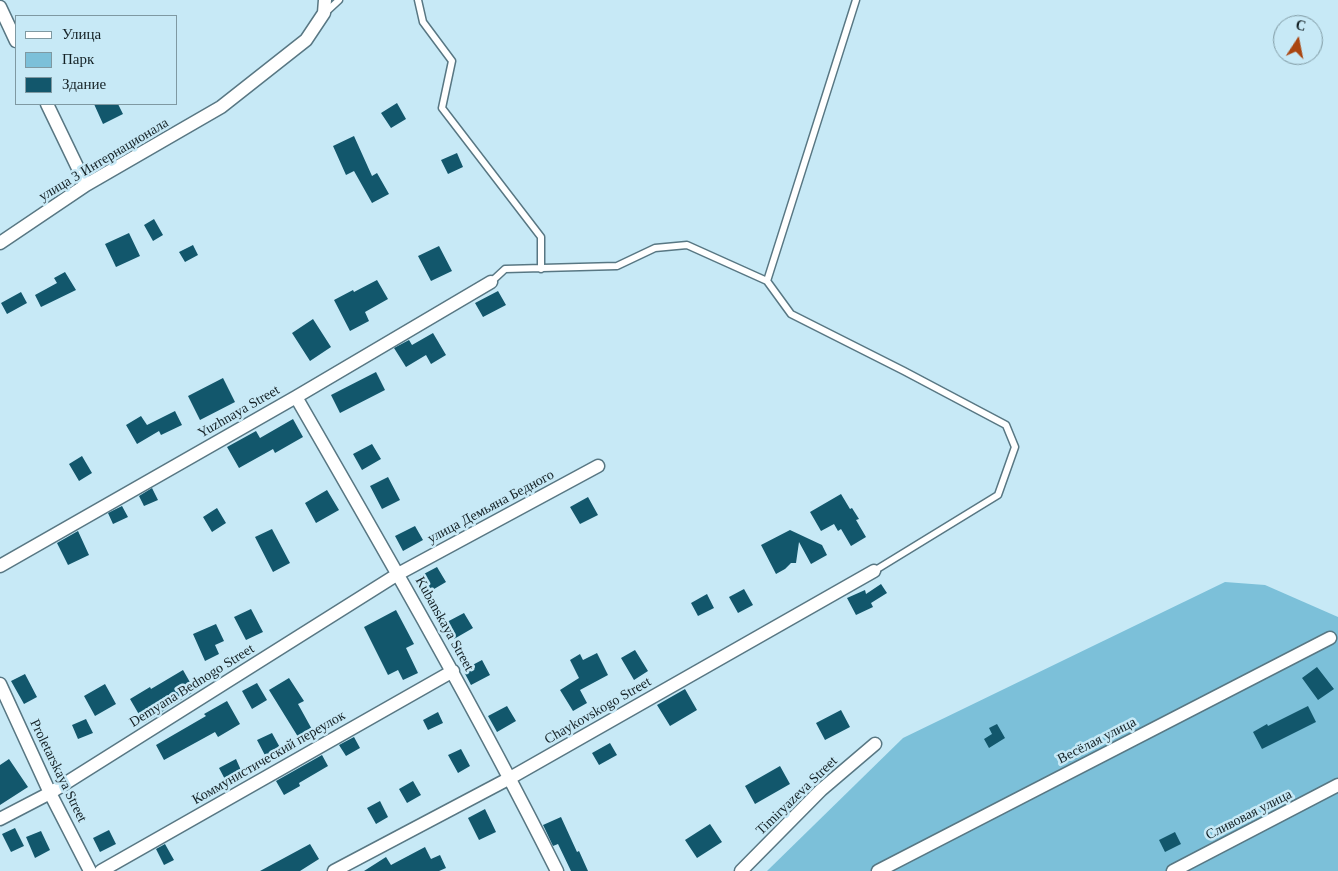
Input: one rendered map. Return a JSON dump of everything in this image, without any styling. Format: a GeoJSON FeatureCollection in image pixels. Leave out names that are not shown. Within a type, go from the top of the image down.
{"type":"FeatureCollection","features":[{"type":"Feature","properties":{"kind":"street","name":"улица 3 Интернационала"},"geometry":{"type":"LineString","coordinates":[[0,242],[86,186],[221,107],[306,40],[324,13],[325,0]]}},
{"type":"Feature","properties":{"kind":"street"},"geometry":{"type":"LineString","coordinates":[[0,7],[15,39]]}},
{"type":"Feature","properties":{"kind":"street"},"geometry":{"type":"LineString","coordinates":[[47,105],[86,186]]}},
{"type":"Feature","properties":{"kind":"street","name":"Yuzhnaya Street"},"geometry":{"type":"LineString","coordinates":[[0,566],[296,397],[491,282]]}},
{"type":"Feature","properties":{"kind":"street","name":"Kubanskaya Street"},"geometry":{"type":"LineString","coordinates":[[296,397],[453,671],[557,871]]}},
{"type":"Feature","properties":{"kind":"street","name":"улица Демьяна Бедного"},"geometry":{"type":"LineString","coordinates":[[398,574],[598,466]]}},
{"type":"Feature","properties":{"kind":"street","name":"Chaykovskogo Street"},"geometry":{"type":"LineString","coordinates":[[334,871],[510,778],[874,571]]}},
{"type":"Feature","properties":{"kind":"street","name":"Demyana Bednogo Street"},"geometry":{"type":"LineString","coordinates":[[0,819],[50,793],[398,574]]}},
{"type":"Feature","properties":{"kind":"street","name":"Весёлая улица"},"geometry":{"type":"LineString","coordinates":[[878,871],[1330,638]]}},
{"type":"Feature","properties":{"kind":"street","name":"Коммунистический переулок"},"geometry":{"type":"LineString","coordinates":[[101,871],[453,671]]}},
{"type":"Feature","properties":{"kind":"street","name":"Proletarskaya Street"},"geometry":{"type":"LineString","coordinates":[[0,684],[50,793],[90,871]]}},
{"type":"Feature","properties":{"kind":"street","name":"Timiryazeva Street"},"geometry":{"type":"LineString","coordinates":[[742,871],[821,790],[875,744]]}},
{"type":"Feature","properties":{"kind":"street","name":"Сливовая улица"},"geometry":{"type":"LineString","coordinates":[[1173,871],[1338,785]]}},
{"type":"Feature","properties":{"kind":"lane"},"geometry":{"type":"LineString","coordinates":[[324,13],[339,0]]}},
{"type":"Feature","properties":{"kind":"lane"},"geometry":{"type":"LineString","coordinates":[[418,0],[423,22],[452,61],[442,108],[541,237],[541,269]]}},
{"type":"Feature","properties":{"kind":"lane"},"geometry":{"type":"LineString","coordinates":[[767,281],[856,0]]}},
{"type":"Feature","properties":{"kind":"lane"},"geometry":{"type":"LineString","coordinates":[[491,282],[505,268],[541,269],[617,266],[655,248],[687,245],[767,281],[791,314],[1006,425],[1015,447],[998,495],[874,571]]}},
{"type":"Feature","properties":{"kind":"green space"},"geometry":{"type":"Polygon","coordinates":[[[1225,582],[1265,585],[1338,617],[1338,871],[767,871],[903,738],[1225,582]]]}},
{"type":"Feature","properties":{"kind":"building"},"geometry":{"type":"Polygon","coordinates":[[[397,103],[406,119],[391,128],[381,113],[397,103]]]}},
{"type":"Feature","properties":{"kind":"building"},"geometry":{"type":"Polygon","coordinates":[[[94,105],[118,105],[123,114],[103,124],[94,105]]]}},
{"type":"Feature","properties":{"kind":"building"},"geometry":{"type":"Polygon","coordinates":[[[354,136],[372,176],[377,173],[389,194],[372,203],[354,171],[346,175],[333,146],[354,136]]]}},
{"type":"Feature","properties":{"kind":"building"},"geometry":{"type":"Polygon","coordinates":[[[457,153],[463,167],[448,174],[441,160],[457,153]]]}},
{"type":"Feature","properties":{"kind":"building"},"geometry":{"type":"Polygon","coordinates":[[[154,219],[163,235],[153,241],[144,225],[154,219]]]}},
{"type":"Feature","properties":{"kind":"building"},"geometry":{"type":"Polygon","coordinates":[[[129,233],[140,256],[116,267],[105,244],[129,233]]]}},
{"type":"Feature","properties":{"kind":"building"},"geometry":{"type":"Polygon","coordinates":[[[193,245],[198,255],[185,262],[179,252],[193,245]]]}},
{"type":"Feature","properties":{"kind":"building"},"geometry":{"type":"Polygon","coordinates":[[[439,246],[452,271],[431,281],[418,256],[439,246]]]}},
{"type":"Feature","properties":{"kind":"building"},"geometry":{"type":"Polygon","coordinates":[[[65,272],[76,290],[41,307],[35,295],[57,283],[54,278],[65,272]]]}},
{"type":"Feature","properties":{"kind":"building"},"geometry":{"type":"Polygon","coordinates":[[[377,280],[388,299],[365,312],[369,321],[350,331],[334,300],[377,280]]]}},
{"type":"Feature","properties":{"kind":"building"},"geometry":{"type":"Polygon","coordinates":[[[498,291],[506,305],[483,317],[475,303],[498,291]]]}},
{"type":"Feature","properties":{"kind":"building"},"geometry":{"type":"Polygon","coordinates":[[[21,292],[27,303],[7,314],[1,303],[21,292]]]}},
{"type":"Feature","properties":{"kind":"building"},"geometry":{"type":"Polygon","coordinates":[[[313,319],[331,347],[310,361],[292,333],[313,319]]]}},
{"type":"Feature","properties":{"kind":"building"},"geometry":{"type":"Polygon","coordinates":[[[433,333],[446,355],[431,364],[426,355],[406,367],[394,348],[409,340],[412,345],[433,333]]]}},
{"type":"Feature","properties":{"kind":"building"},"geometry":{"type":"Polygon","coordinates":[[[376,372],[385,390],[340,413],[331,395],[376,372]]]}},
{"type":"Feature","properties":{"kind":"building"},"geometry":{"type":"Polygon","coordinates":[[[223,378],[235,402],[200,420],[188,396],[223,378]]]}},
{"type":"Feature","properties":{"kind":"building"},"geometry":{"type":"Polygon","coordinates":[[[175,411],[182,425],[161,435],[159,431],[137,444],[126,425],[141,416],[147,425],[175,411]]]}},
{"type":"Feature","properties":{"kind":"building"},"geometry":{"type":"Polygon","coordinates":[[[293,419],[303,437],[275,453],[273,449],[239,468],[227,447],[256,431],[260,438],[293,419]]]}},
{"type":"Feature","properties":{"kind":"building"},"geometry":{"type":"Polygon","coordinates":[[[372,444],[381,459],[362,470],[353,454],[372,444]]]}},
{"type":"Feature","properties":{"kind":"building"},"geometry":{"type":"Polygon","coordinates":[[[82,456],[92,473],[79,481],[69,464],[82,456]]]}},
{"type":"Feature","properties":{"kind":"building"},"geometry":{"type":"Polygon","coordinates":[[[388,477],[400,500],[382,509],[370,486],[388,477]]]}},
{"type":"Feature","properties":{"kind":"building"},"geometry":{"type":"Polygon","coordinates":[[[152,488],[158,500],[144,506],[139,496],[152,488]]]}},
{"type":"Feature","properties":{"kind":"building"},"geometry":{"type":"Polygon","coordinates":[[[327,490],[339,510],[316,523],[305,503],[327,490]]]}},
{"type":"Feature","properties":{"kind":"building"},"geometry":{"type":"Polygon","coordinates":[[[841,494],[859,519],[856,520],[866,537],[851,546],[841,529],[838,531],[834,524],[821,531],[810,512],[841,494]]]}},
{"type":"Feature","properties":{"kind":"building"},"geometry":{"type":"Polygon","coordinates":[[[588,497],[598,515],[580,524],[570,507],[588,497]]]}},
{"type":"Feature","properties":{"kind":"building"},"geometry":{"type":"Polygon","coordinates":[[[122,506],[128,517],[113,524],[108,513],[122,506]]]}},
{"type":"Feature","properties":{"kind":"building"},"geometry":{"type":"Polygon","coordinates":[[[217,508],[226,523],[212,532],[203,517],[217,508]]]}},
{"type":"Feature","properties":{"kind":"building"},"geometry":{"type":"Polygon","coordinates":[[[415,526],[423,540],[403,551],[395,536],[415,526]]]}},
{"type":"Feature","properties":{"kind":"building"},"geometry":{"type":"Polygon","coordinates":[[[272,529],[290,563],[273,572],[255,537],[272,529]]]}},
{"type":"Feature","properties":{"kind":"building"},"geometry":{"type":"Polygon","coordinates":[[[790,530],[822,545],[827,555],[811,564],[799,542],[796,563],[791,563],[776,574],[761,545],[790,530]]]}},
{"type":"Feature","properties":{"kind":"building"},"geometry":{"type":"Polygon","coordinates":[[[78,531],[89,555],[68,565],[57,543],[78,531]]]}},
{"type":"Feature","properties":{"kind":"building"},"geometry":{"type":"Polygon","coordinates":[[[437,567],[446,582],[429,592],[420,576],[437,567]]]}},
{"type":"Feature","properties":{"kind":"building"},"geometry":{"type":"Polygon","coordinates":[[[881,584],[887,593],[871,603],[873,607],[856,615],[847,598],[865,590],[866,594],[881,584]]]}},
{"type":"Feature","properties":{"kind":"building"},"geometry":{"type":"Polygon","coordinates":[[[744,589],[753,605],[738,613],[729,597],[744,589]]]}},
{"type":"Feature","properties":{"kind":"building"},"geometry":{"type":"Polygon","coordinates":[[[707,594],[714,608],[698,616],[691,603],[707,594]]]}},
{"type":"Feature","properties":{"kind":"building"},"geometry":{"type":"Polygon","coordinates":[[[251,609],[263,632],[246,640],[234,617],[251,609]]]}},
{"type":"Feature","properties":{"kind":"building"},"geometry":{"type":"Polygon","coordinates":[[[396,610],[414,644],[406,648],[418,673],[403,680],[398,670],[388,675],[364,627],[396,610]]]}},
{"type":"Feature","properties":{"kind":"building"},"geometry":{"type":"Polygon","coordinates":[[[464,613],[473,628],[454,639],[445,623],[464,613]]]}},
{"type":"Feature","properties":{"kind":"building"},"geometry":{"type":"Polygon","coordinates":[[[216,624],[224,641],[215,645],[219,654],[205,661],[193,634],[216,624]]]}},
{"type":"Feature","properties":{"kind":"building"},"geometry":{"type":"Polygon","coordinates":[[[635,650],[648,671],[634,680],[621,658],[635,650]]]}},
{"type":"Feature","properties":{"kind":"building"},"geometry":{"type":"Polygon","coordinates":[[[597,653],[608,675],[580,690],[587,703],[573,711],[560,690],[579,678],[570,660],[580,654],[583,660],[597,653]]]}},
{"type":"Feature","properties":{"kind":"building"},"geometry":{"type":"Polygon","coordinates":[[[482,660],[490,675],[471,685],[463,670],[482,660]]]}},
{"type":"Feature","properties":{"kind":"building"},"geometry":{"type":"Polygon","coordinates":[[[1317,667],[1334,689],[1318,700],[1302,678],[1317,667]]]}},
{"type":"Feature","properties":{"kind":"building"},"geometry":{"type":"Polygon","coordinates":[[[183,670],[195,691],[144,723],[130,699],[183,670]]]}},
{"type":"Feature","properties":{"kind":"building"},"geometry":{"type":"Polygon","coordinates":[[[25,674],[37,697],[24,704],[11,681],[25,674]]]}},
{"type":"Feature","properties":{"kind":"building"},"geometry":{"type":"Polygon","coordinates":[[[289,678],[304,701],[298,704],[314,733],[300,740],[269,690],[289,678]]]}},
{"type":"Feature","properties":{"kind":"building"},"geometry":{"type":"Polygon","coordinates":[[[257,683],[267,700],[252,709],[242,691],[257,683]]]}},
{"type":"Feature","properties":{"kind":"building"},"geometry":{"type":"Polygon","coordinates":[[[105,684],[116,704],[95,716],[84,696],[105,684]]]}},
{"type":"Feature","properties":{"kind":"building"},"geometry":{"type":"Polygon","coordinates":[[[685,689],[697,710],[670,726],[657,705],[685,689]]]}},
{"type":"Feature","properties":{"kind":"building"},"geometry":{"type":"Polygon","coordinates":[[[227,701],[240,724],[218,737],[215,732],[164,760],[156,745],[206,716],[204,714],[227,701]]]}},
{"type":"Feature","properties":{"kind":"building"},"geometry":{"type":"Polygon","coordinates":[[[507,706],[516,721],[497,732],[488,716],[507,706]]]}},
{"type":"Feature","properties":{"kind":"building"},"geometry":{"type":"Polygon","coordinates":[[[1308,706],[1316,722],[1262,749],[1253,732],[1308,706]]]}},
{"type":"Feature","properties":{"kind":"building"},"geometry":{"type":"Polygon","coordinates":[[[841,710],[850,727],[825,740],[816,723],[841,710]]]}},
{"type":"Feature","properties":{"kind":"building"},"geometry":{"type":"Polygon","coordinates":[[[438,712],[443,723],[428,730],[423,720],[438,712]]]}},
{"type":"Feature","properties":{"kind":"building"},"geometry":{"type":"Polygon","coordinates":[[[86,719],[93,733],[78,739],[72,725],[86,719]]]}},
{"type":"Feature","properties":{"kind":"building"},"geometry":{"type":"Polygon","coordinates":[[[997,724],[1005,738],[989,748],[984,739],[992,734],[989,728],[997,724]]]}},
{"type":"Feature","properties":{"kind":"building"},"geometry":{"type":"Polygon","coordinates":[[[272,733],[283,753],[268,761],[257,740],[272,733]]]}},
{"type":"Feature","properties":{"kind":"building"},"geometry":{"type":"Polygon","coordinates":[[[354,737],[360,748],[346,756],[339,745],[354,737]]]}},
{"type":"Feature","properties":{"kind":"building"},"geometry":{"type":"Polygon","coordinates":[[[610,743],[617,755],[599,765],[592,753],[610,743]]]}},
{"type":"Feature","properties":{"kind":"building"},"geometry":{"type":"Polygon","coordinates":[[[461,749],[470,766],[458,773],[448,755],[461,749]]]}},
{"type":"Feature","properties":{"kind":"building"},"geometry":{"type":"Polygon","coordinates":[[[322,755],[328,766],[299,783],[300,786],[284,795],[276,781],[322,755]]]}},
{"type":"Feature","properties":{"kind":"building"},"geometry":{"type":"Polygon","coordinates":[[[9,759],[28,787],[0,805],[0,765],[9,759]]]}},
{"type":"Feature","properties":{"kind":"building"},"geometry":{"type":"Polygon","coordinates":[[[236,759],[244,777],[228,785],[219,768],[236,759]]]}},
{"type":"Feature","properties":{"kind":"building"},"geometry":{"type":"Polygon","coordinates":[[[780,766],[790,784],[755,804],[745,786],[780,766]]]}},
{"type":"Feature","properties":{"kind":"building"},"geometry":{"type":"Polygon","coordinates":[[[413,781],[421,795],[407,803],[399,789],[413,781]]]}},
{"type":"Feature","properties":{"kind":"building"},"geometry":{"type":"Polygon","coordinates":[[[380,801],[388,817],[376,824],[367,808],[380,801]]]}},
{"type":"Feature","properties":{"kind":"building"},"geometry":{"type":"Polygon","coordinates":[[[485,809],[496,832],[479,840],[468,818],[485,809]]]}},
{"type":"Feature","properties":{"kind":"building"},"geometry":{"type":"Polygon","coordinates":[[[561,817],[588,871],[571,871],[558,844],[553,846],[543,825],[561,817]]]}},
{"type":"Feature","properties":{"kind":"building"},"geometry":{"type":"Polygon","coordinates":[[[710,824],[722,842],[697,858],[685,840],[710,824]]]}},
{"type":"Feature","properties":{"kind":"building"},"geometry":{"type":"Polygon","coordinates":[[[15,828],[24,846],[11,852],[2,834],[15,828]]]}},
{"type":"Feature","properties":{"kind":"building"},"geometry":{"type":"Polygon","coordinates":[[[109,830],[116,844],[100,852],[93,838],[109,830]]]}},
{"type":"Feature","properties":{"kind":"building"},"geometry":{"type":"Polygon","coordinates":[[[41,831],[50,850],[35,858],[26,837],[41,831]]]}},
{"type":"Feature","properties":{"kind":"building"},"geometry":{"type":"Polygon","coordinates":[[[1175,832],[1181,844],[1165,852],[1159,840],[1175,832]]]}},
{"type":"Feature","properties":{"kind":"building"},"geometry":{"type":"Polygon","coordinates":[[[165,844],[174,860],[164,865],[156,849],[165,844]]]}},
{"type":"Feature","properties":{"kind":"building"},"geometry":{"type":"Polygon","coordinates":[[[310,844],[319,859],[300,871],[260,871],[310,844]]]}},
{"type":"Feature","properties":{"kind":"building"},"geometry":{"type":"Polygon","coordinates":[[[425,847],[431,859],[440,855],[446,868],[439,871],[364,871],[386,857],[391,865],[425,847]]]}}]}
